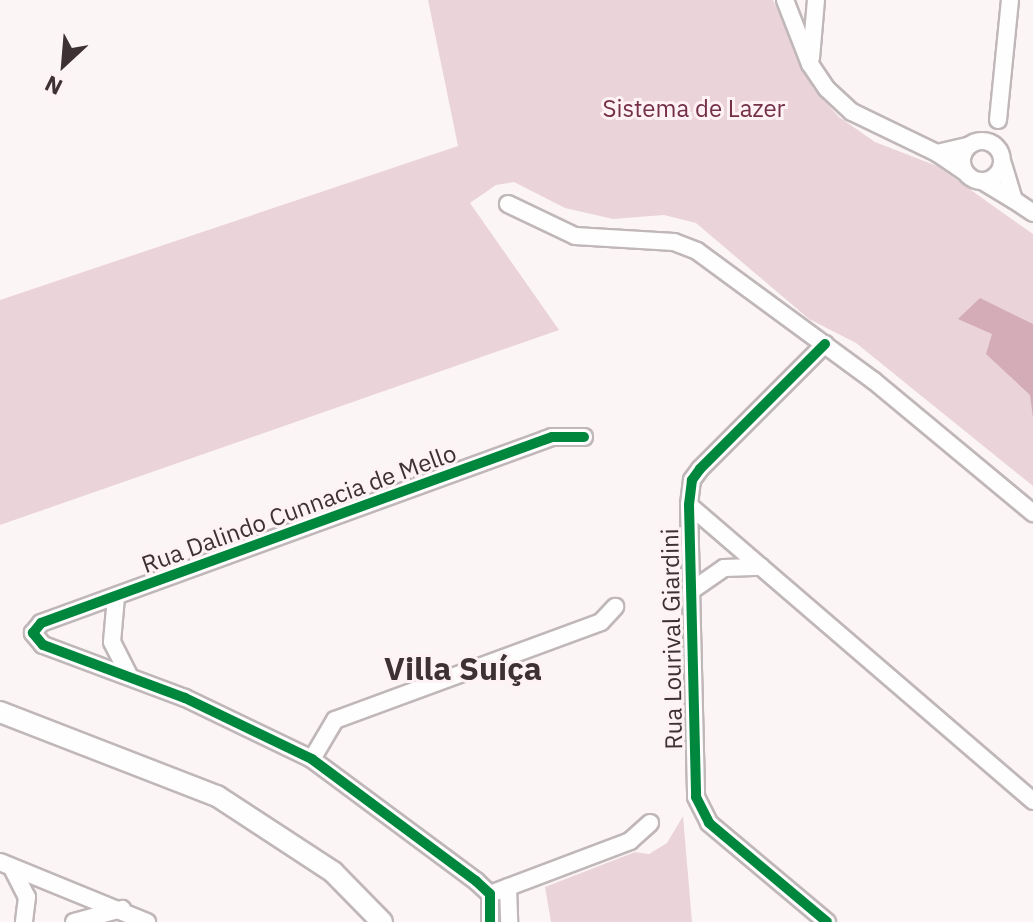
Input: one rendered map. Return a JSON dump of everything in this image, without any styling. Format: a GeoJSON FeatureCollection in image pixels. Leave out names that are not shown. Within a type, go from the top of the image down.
{"type":"FeatureCollection","features":[{"type":"Feature","properties":{"kind":"street"},"geometry":{"type":"LineString","coordinates":[[785,0],[810,64],[852,112],[937,153],[1033,213]]}},
{"type":"Feature","properties":{"kind":"street"},"geometry":{"type":"LineString","coordinates":[[810,64],[816,0]]}},
{"type":"Feature","properties":{"kind":"street"},"geometry":{"type":"LineString","coordinates":[[982,181],[999,173],[1002,158],[998,120],[1010,0]]}},
{"type":"Feature","properties":{"kind":"street"},"geometry":{"type":"LineString","coordinates":[[965,172],[962,154],[998,120]]}},
{"type":"Feature","properties":{"kind":"street"},"geometry":{"type":"LineString","coordinates":[[937,153],[972,143],[996,145],[1014,200]]}},
{"type":"Feature","properties":{"kind":"street"},"geometry":{"type":"LineString","coordinates":[[508,204],[575,236],[674,242],[697,251],[825,344],[1030,509]]}},
{"type":"Feature","properties":{"kind":"street","name":"Rua Lourival Giardini"},"geometry":{"type":"LineString","coordinates":[[825,344],[692,480],[689,505],[696,797],[709,823],[827,922]]}},
{"type":"Feature","properties":{"kind":"street","name":"Rua Dalindo Cunnacia de Mello"},"geometry":{"type":"LineString","coordinates":[[129,675],[43,645],[33,633],[41,623],[552,437],[584,437]]}},
{"type":"Feature","properties":{"kind":"street"},"geometry":{"type":"LineString","coordinates":[[689,505],[1033,801]]}},
{"type":"Feature","properties":{"kind":"street"},"geometry":{"type":"LineString","coordinates":[[691,591],[724,568],[761,567]]}},
{"type":"Feature","properties":{"kind":"street"},"geometry":{"type":"LineString","coordinates":[[116,597],[112,642],[129,675],[312,759],[490,894]]}},
{"type":"Feature","properties":{"kind":"street"},"geometry":{"type":"LineString","coordinates":[[312,759],[335,720],[601,622],[615,607]]}},
{"type":"Feature","properties":{"kind":"street"},"geometry":{"type":"LineString","coordinates":[[0,712],[217,796],[333,872],[382,922]]}},
{"type":"Feature","properties":{"kind":"street"},"geometry":{"type":"LineString","coordinates":[[490,894],[630,841],[650,823]]}},
{"type":"Feature","properties":{"kind":"street"},"geometry":{"type":"LineString","coordinates":[[6,865],[122,909],[147,922]]}},
{"type":"Feature","properties":{"kind":"street"},"geometry":{"type":"LineString","coordinates":[[6,865],[27,897],[24,922]]}},
{"type":"Feature","properties":{"kind":"street"},"geometry":{"type":"LineString","coordinates":[[508,887],[509,922]]}},
{"type":"Feature","properties":{"kind":"street"},"geometry":{"type":"LineString","coordinates":[[490,894],[490,922]]}},
{"type":"Feature","properties":{"kind":"street"},"geometry":{"type":"LineString","coordinates":[[74,922],[122,909]]}},
{"type":"Feature","properties":{"kind":"green space","name":"Sistema de Lazer"},"geometry":{"type":"Polygon","coordinates":[[[428,0],[773,0],[813,88],[839,117],[875,142],[937,166],[1033,234],[1033,486],[856,343],[809,319],[696,223],[664,215],[613,219],[565,208],[514,182],[496,185],[470,203],[559,330],[0,525],[0,300],[458,146],[428,0]]]}},
{"type":"Feature","properties":{"kind":"green space"},"geometry":{"type":"Polygon","coordinates":[[[683,816],[692,922],[551,922],[545,887],[635,852],[649,854],[667,843],[683,816]]]}},
{"type":"Feature","properties":{"kind":"shaded area"},"geometry":{"type":"Polygon","coordinates":[[[980,298],[1033,324],[1033,418],[1030,395],[986,354],[992,334],[958,319],[980,298]]]}},
{"type":"Feature","properties":{"kind":"cycle path"},"geometry":{"type":"LineString","coordinates":[[825,344],[700,469],[692,480],[689,505],[696,797],[709,823],[827,922]]}},
{"type":"Feature","properties":{"kind":"cycle path"},"geometry":{"type":"LineString","coordinates":[[490,922],[490,894],[476,881],[312,759],[185,698],[43,645],[33,633],[41,623],[552,437],[584,437]]}},
{"type":"Feature","properties":{"kind":"district","name":"Villa Suíça"},"geometry":{"type":"Point","coordinates":[463,668]}}]}
